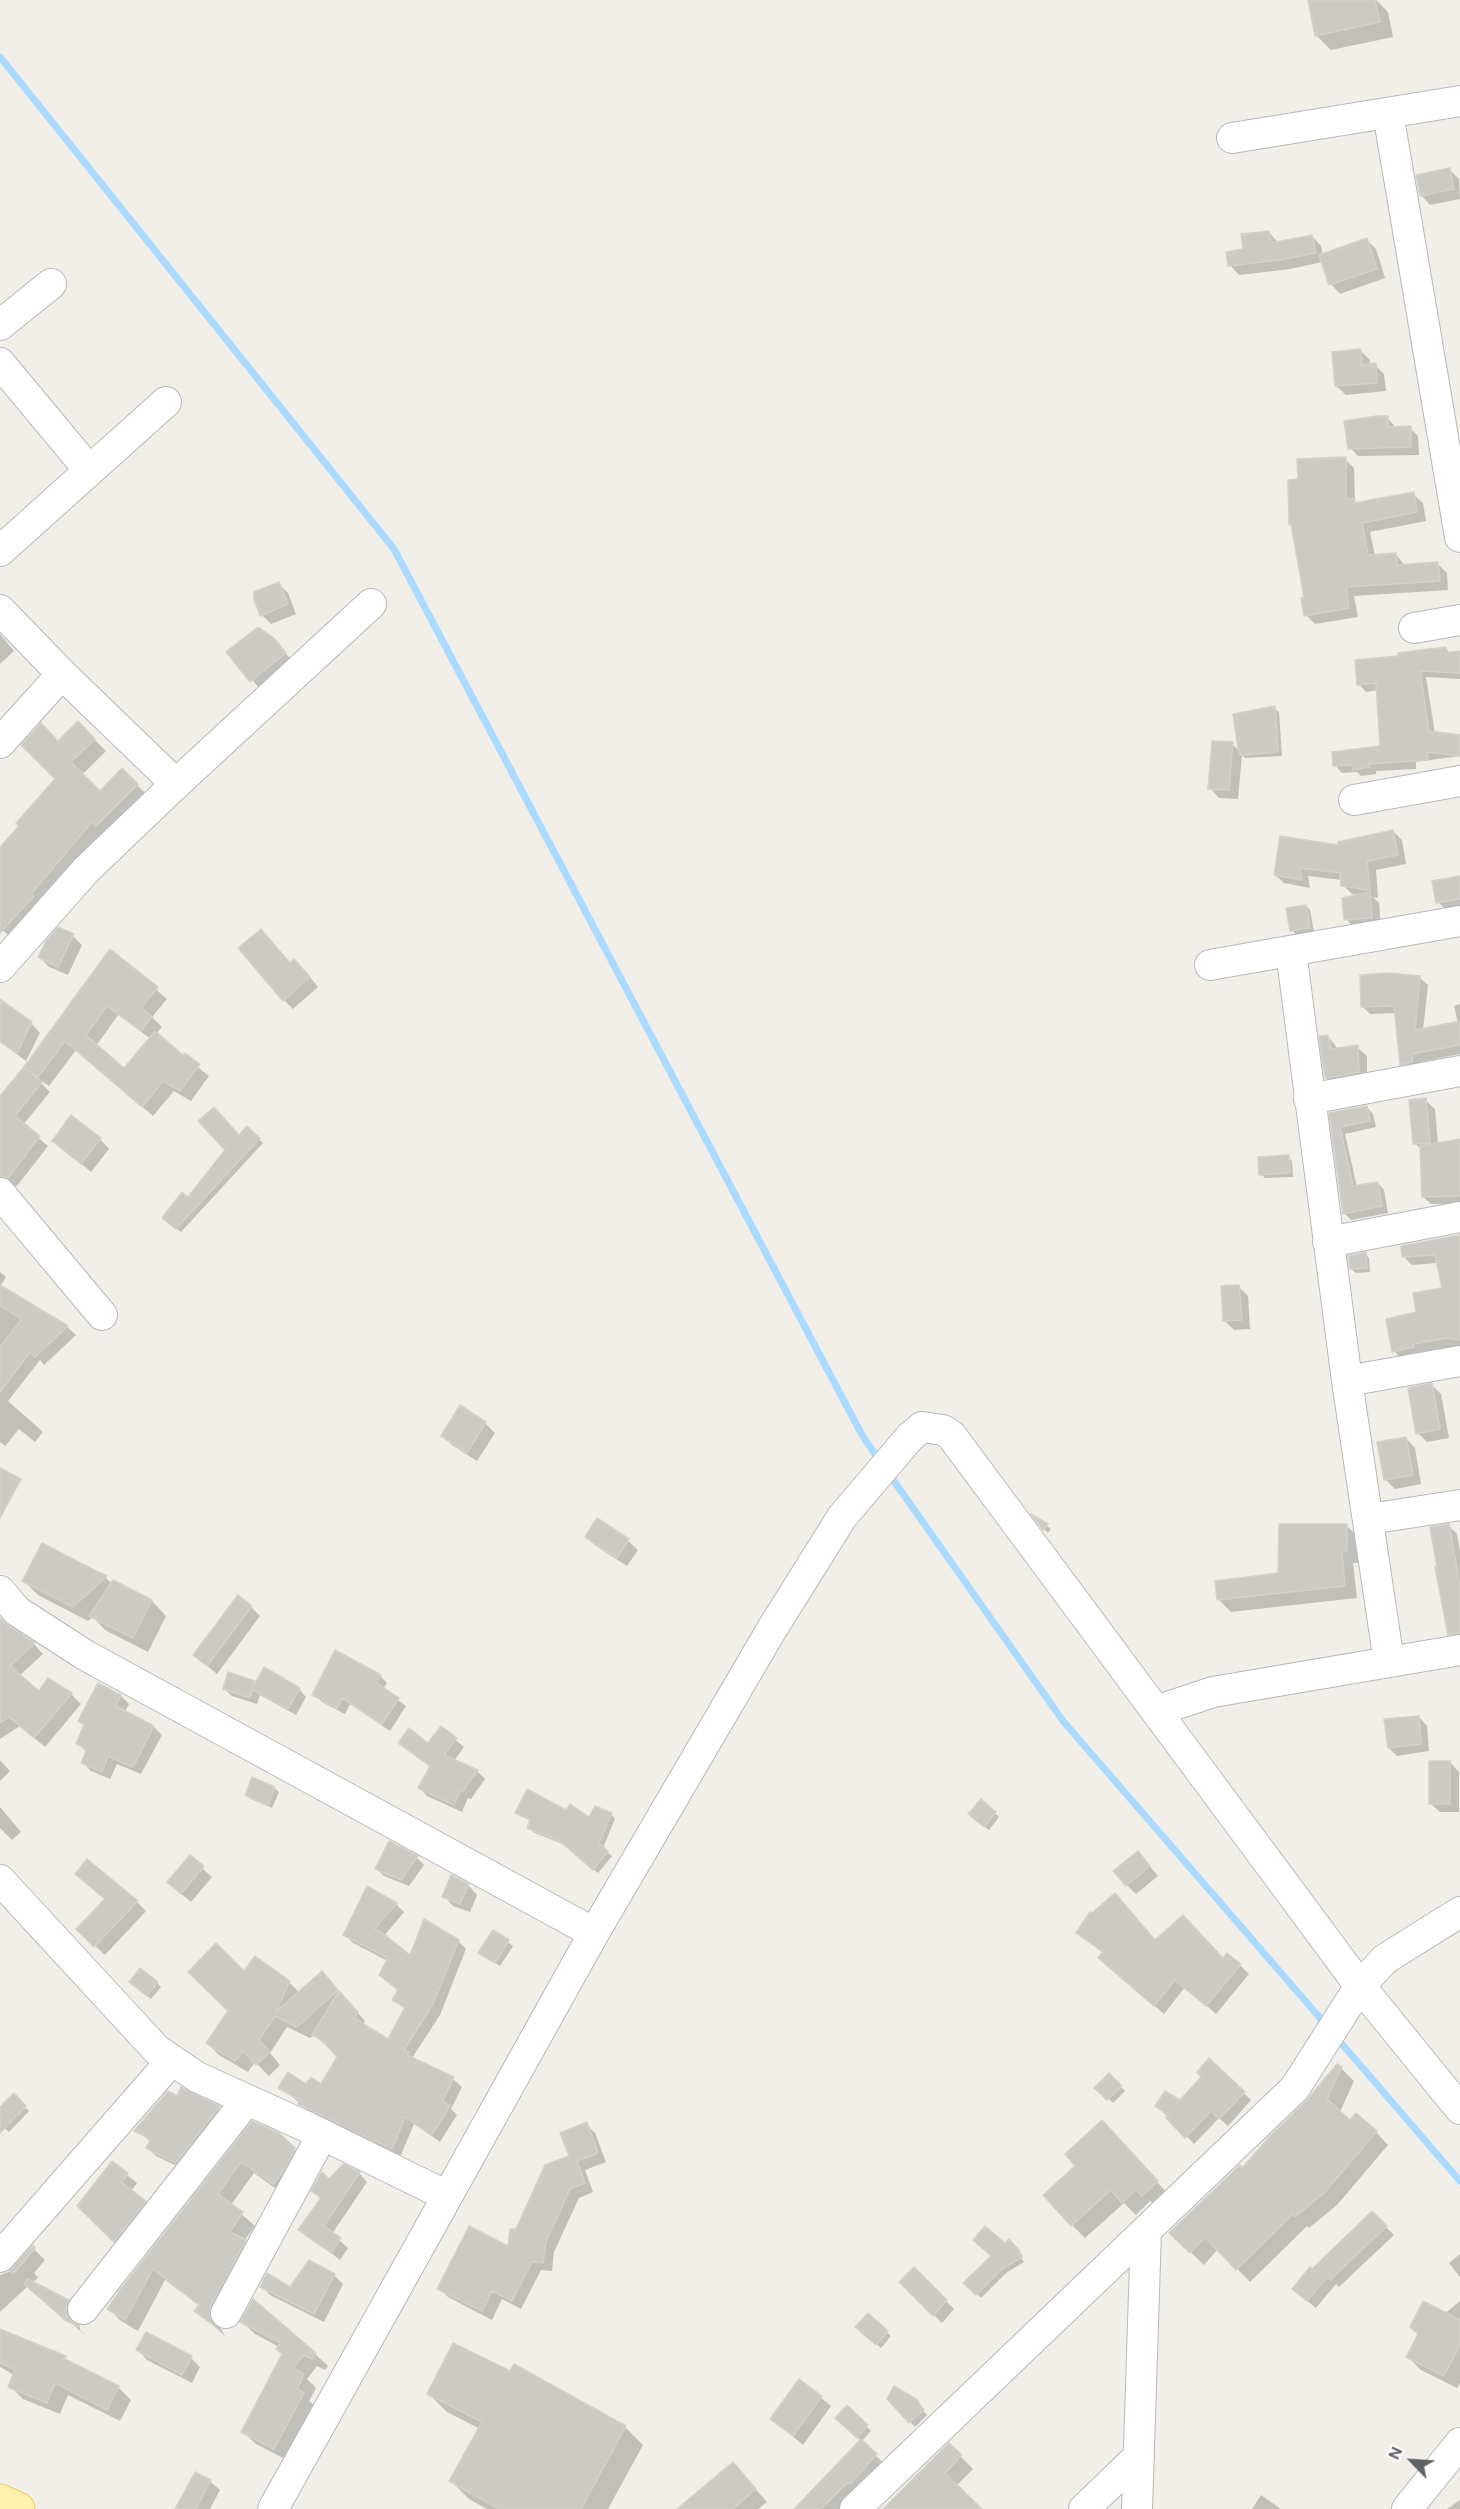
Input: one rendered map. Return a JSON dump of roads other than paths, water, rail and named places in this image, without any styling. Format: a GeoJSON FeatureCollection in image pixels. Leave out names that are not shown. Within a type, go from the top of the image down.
{"type":"FeatureCollection","features":[{"type":"Feature","properties":{"kind":"main road"},"geometry":{"type":"LineString","coordinates":[[0,2500],[18,2509]]}},
{"type":"Feature","properties":{"kind":"street"},"geometry":{"type":"LineString","coordinates":[[1232,138],[1460,101]]}},
{"type":"Feature","properties":{"kind":"street"},"geometry":{"type":"LineString","coordinates":[[1388,112],[1460,537]]}},
{"type":"Feature","properties":{"kind":"street"},"geometry":{"type":"LineString","coordinates":[[0,325],[51,284]]}},
{"type":"Feature","properties":{"kind":"street"},"geometry":{"type":"LineString","coordinates":[[0,363],[88,470]]}},
{"type":"Feature","properties":{"kind":"street"},"geometry":{"type":"LineString","coordinates":[[0,551],[166,402]]}},
{"type":"Feature","properties":{"kind":"street"},"geometry":{"type":"LineString","coordinates":[[1,963],[87,869],[371,604]]}},
{"type":"Feature","properties":{"kind":"street"},"geometry":{"type":"LineString","coordinates":[[0,610],[62,675],[176,784]]}},
{"type":"Feature","properties":{"kind":"street"},"geometry":{"type":"LineString","coordinates":[[1414,628],[1460,620]]}},
{"type":"Feature","properties":{"kind":"street"},"geometry":{"type":"LineString","coordinates":[[0,743],[62,675]]}},
{"type":"Feature","properties":{"kind":"street"},"geometry":{"type":"LineString","coordinates":[[1354,801],[1460,781]]}},
{"type":"Feature","properties":{"kind":"street"},"geometry":{"type":"LineString","coordinates":[[1210,965],[1460,921]]}},
{"type":"Feature","properties":{"kind":"street"},"geometry":{"type":"LineString","coordinates":[[1291,951],[1347,1381],[1389,1662]]}},
{"type":"Feature","properties":{"kind":"street"},"geometry":{"type":"LineString","coordinates":[[1309,1099],[1460,1071]]}},
{"type":"Feature","properties":{"kind":"street"},"geometry":{"type":"LineString","coordinates":[[0,1193],[102,1315]]}},
{"type":"Feature","properties":{"kind":"street"},"geometry":{"type":"LineString","coordinates":[[1328,1242],[1460,1217]]}},
{"type":"Feature","properties":{"kind":"street"},"geometry":{"type":"LineString","coordinates":[[1347,1381],[1460,1362]]}},
{"type":"Feature","properties":{"kind":"street"},"geometry":{"type":"LineString","coordinates":[[273,2509],[594,1933],[772,1629],[842,1517],[910,1437],[922,1427],[943,1430],[951,1435],[1360,1986],[1460,2109]]}},
{"type":"Feature","properties":{"kind":"street"},"geometry":{"type":"LineString","coordinates":[[1369,1519],[1460,1505]]}},
{"type":"Feature","properties":{"kind":"street"},"geometry":{"type":"LineString","coordinates":[[0,1591],[17,1611],[85,1655],[594,1933]]}},
{"type":"Feature","properties":{"kind":"street"},"geometry":{"type":"LineString","coordinates":[[1156,1712],[1213,1692],[1460,1650]]}},
{"type":"Feature","properties":{"kind":"street"},"geometry":{"type":"LineString","coordinates":[[0,1880],[157,2050],[197,2077],[322,2134],[447,2196]]}},
{"type":"Feature","properties":{"kind":"street"},"geometry":{"type":"LineString","coordinates":[[855,2509],[1295,2088],[1360,1986],[1385,1959],[1460,1912]]}},
{"type":"Feature","properties":{"kind":"street"},"geometry":{"type":"LineString","coordinates":[[0,2258],[172,2060]]}},
{"type":"Feature","properties":{"kind":"street"},"geometry":{"type":"LineString","coordinates":[[83,2309],[247,2100]]}},
{"type":"Feature","properties":{"kind":"street"},"geometry":{"type":"LineString","coordinates":[[226,2313],[322,2134]]}},
{"type":"Feature","properties":{"kind":"street"},"geometry":{"type":"LineString","coordinates":[[1137,2509],[1146,2231]]}},
{"type":"Feature","properties":{"kind":"street"},"geometry":{"type":"LineString","coordinates":[[1407,2509],[1460,2443]]}},
{"type":"Feature","properties":{"kind":"street"},"geometry":{"type":"LineString","coordinates":[[1084,2509],[1139,2456]]}},
{"type":"Feature","properties":{"kind":"waterway"},"geometry":{"type":"LineString","coordinates":[[0,57],[394,549],[862,1435],[879,1460]]}},
{"type":"Feature","properties":{"kind":"waterway"},"geometry":{"type":"LineString","coordinates":[[889,1474],[1063,1721],[1327,2026]]}},
{"type":"Feature","properties":{"kind":"waterway"},"geometry":{"type":"LineString","coordinates":[[1336,2037],[1460,2181]]}}]}
